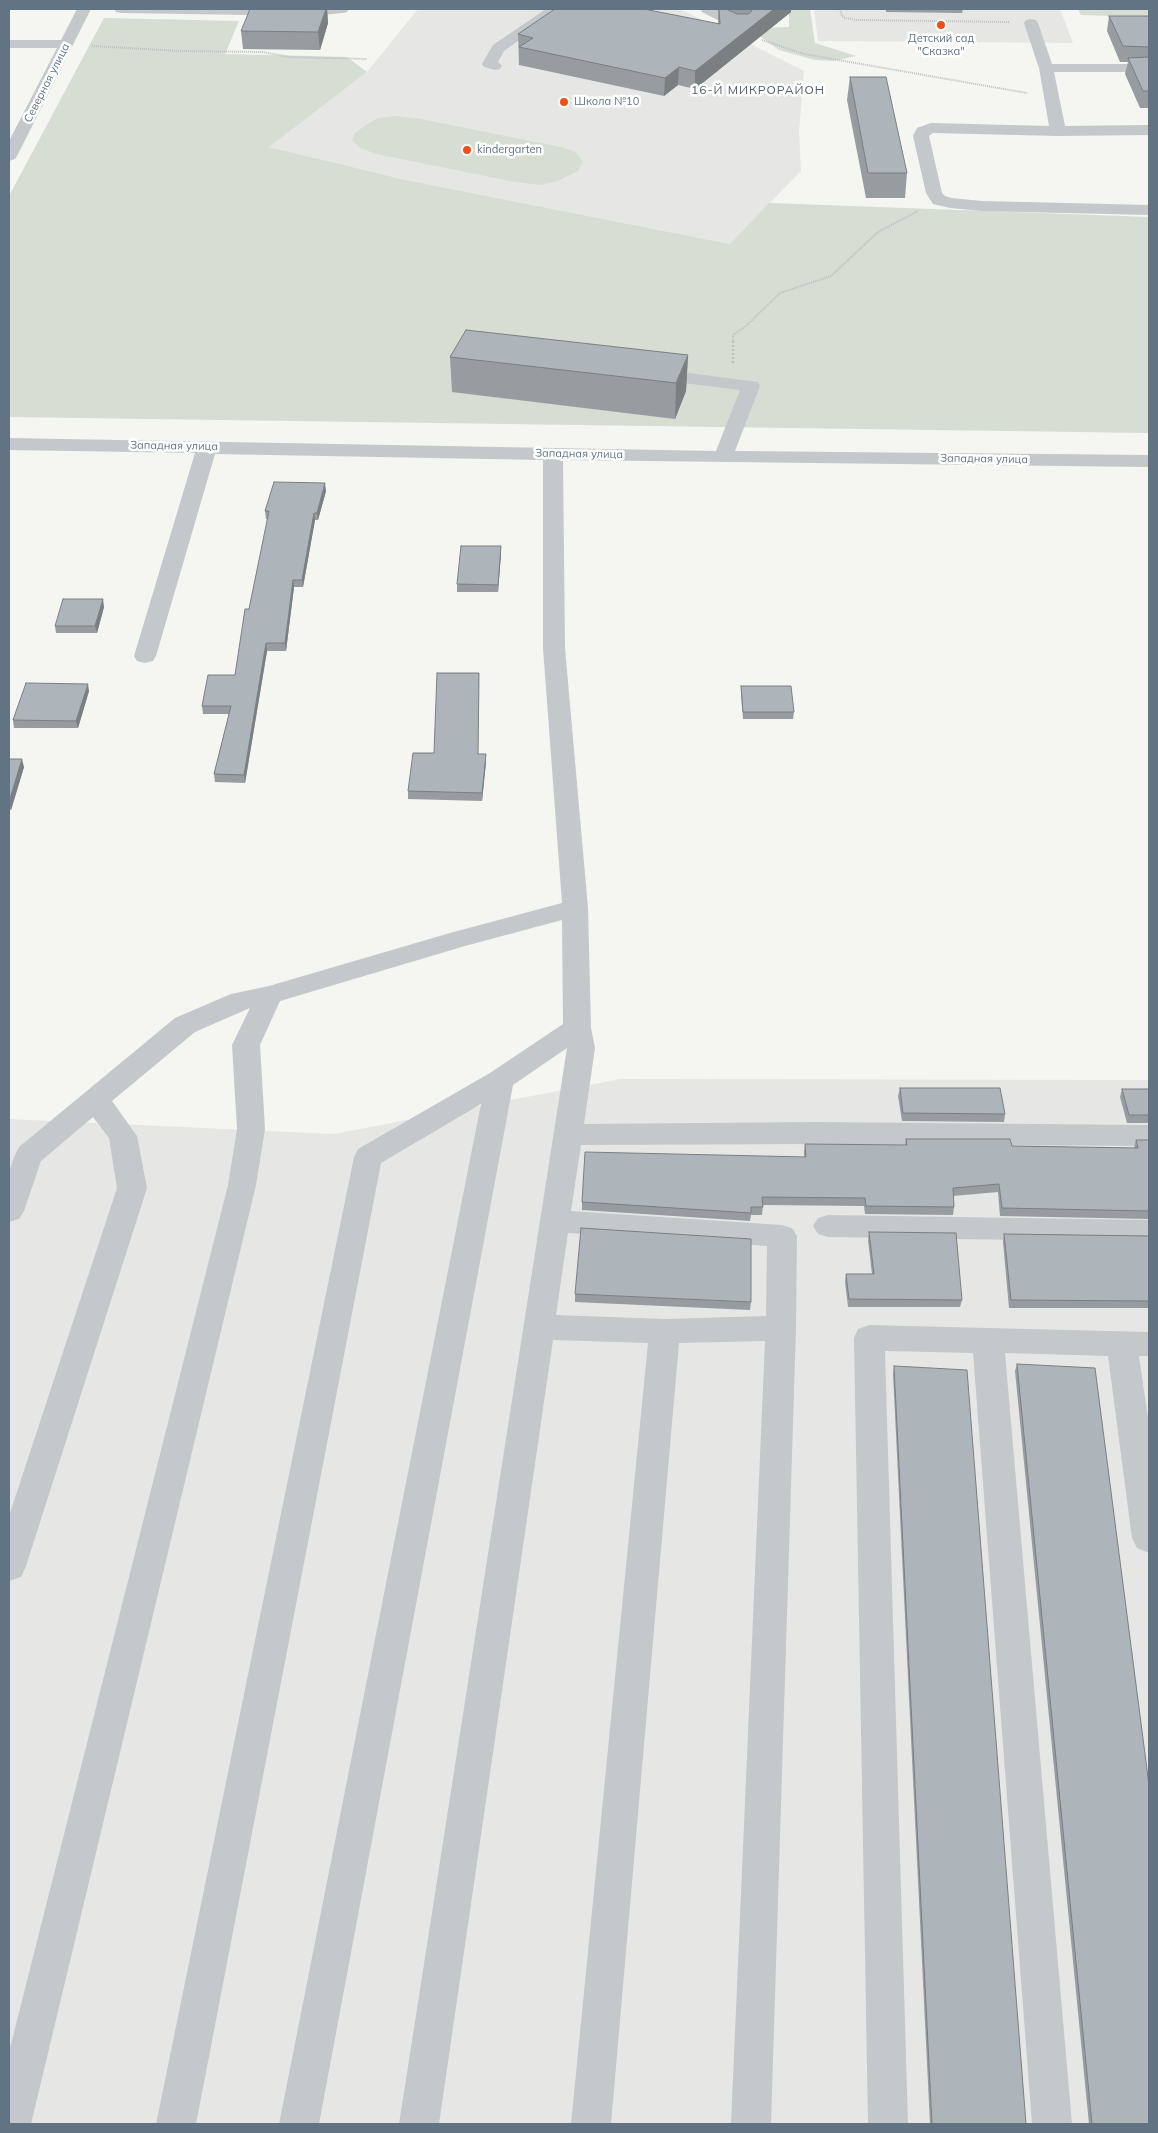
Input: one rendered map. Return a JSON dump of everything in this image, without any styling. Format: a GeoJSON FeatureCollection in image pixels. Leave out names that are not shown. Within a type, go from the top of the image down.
{"type":"FeatureCollection","features":[{"type":"Feature","properties":{"kind":"street","name":"Северная улица"},"geometry":{"type":"LineString","coordinates":[[9,156],[84,9]]}},
{"type":"Feature","properties":{"kind":"street"},"geometry":{"type":"LineString","coordinates":[[121,9],[313,12],[342,9]]}},
{"type":"Feature","properties":{"kind":"street"},"geometry":{"type":"LineString","coordinates":[[495,66],[489,64],[498,48],[555,9]]}},
{"type":"Feature","properties":{"kind":"street"},"geometry":{"type":"LineString","coordinates":[[707,9],[742,27]]}},
{"type":"Feature","properties":{"kind":"street"},"geometry":{"type":"LineString","coordinates":[[1031,22],[1046,68],[1058,131]]}},
{"type":"Feature","properties":{"kind":"street"},"geometry":{"type":"LineString","coordinates":[[9,44],[66,44]]}},
{"type":"Feature","properties":{"kind":"street"},"geometry":{"type":"LineString","coordinates":[[1046,68],[1149,68]]}},
{"type":"Feature","properties":{"kind":"street"},"geometry":{"type":"LineString","coordinates":[[1149,130],[926,129],[921,136],[933,189],[939,200],[950,204],[1149,210]]}},
{"type":"Feature","properties":{"kind":"street"},"geometry":{"type":"LineString","coordinates":[[636,373],[751,386],[723,457]]}},
{"type":"Feature","properties":{"kind":"street","name":"Западная улица"},"geometry":{"type":"LineString","coordinates":[[9,444],[723,457],[1149,461]]}},
{"type":"Feature","properties":{"kind":"street"},"geometry":{"type":"LineString","coordinates":[[145,656],[208,447]]}},
{"type":"Feature","properties":{"kind":"street"},"geometry":{"type":"LineString","coordinates":[[419,2124],[568,1135],[579,1038],[575,908],[554,648],[553,454]]}},
{"type":"Feature","properties":{"kind":"street"},"geometry":{"type":"LineString","coordinates":[[9,1211],[29,1155],[185,1026],[240,1001],[270,995],[459,939],[575,908]]}},
{"type":"Feature","properties":{"kind":"street"},"geometry":{"type":"LineString","coordinates":[[11,2124],[242,1186],[250,1129],[246,1045],[270,995]]}},
{"type":"Feature","properties":{"kind":"street"},"geometry":{"type":"LineString","coordinates":[[176,2124],[368,1157],[500,1080],[579,1038]]}},
{"type":"Feature","properties":{"kind":"street"},"geometry":{"type":"LineString","coordinates":[[299,2124],[500,1080]]}},
{"type":"Feature","properties":{"kind":"street"},"geometry":{"type":"LineString","coordinates":[[9,1566],[132,1188],[123,1136],[96,1100]]}},
{"type":"Feature","properties":{"kind":"street"},"geometry":{"type":"LineString","coordinates":[[568,1135],[825,1133],[1149,1136]]}},
{"type":"Feature","properties":{"kind":"street"},"geometry":{"type":"LineString","coordinates":[[555,1221],[782,1236],[781,1328],[751,2124]]}},
{"type":"Feature","properties":{"kind":"street"},"geometry":{"type":"LineString","coordinates":[[828,1226],[1149,1231]]}},
{"type":"Feature","properties":{"kind":"street"},"geometry":{"type":"LineString","coordinates":[[539,1326],[665,1331],[781,1328]]}},
{"type":"Feature","properties":{"kind":"street"},"geometry":{"type":"LineString","coordinates":[[591,2124],[665,1331]]}},
{"type":"Feature","properties":{"kind":"street"},"geometry":{"type":"LineString","coordinates":[[888,2124],[869,1338],[1136,1344],[1149,1538]]}},
{"type":"Feature","properties":{"kind":"street"},"geometry":{"type":"LineString","coordinates":[[988,1340],[1052,2124]]}},
{"type":"Feature","properties":{"kind":"path"},"geometry":{"type":"LineString","coordinates":[[840,9],[842,16],[845,18],[857,20],[1031,22]]}},
{"type":"Feature","properties":{"kind":"path"},"geometry":{"type":"LineString","coordinates":[[742,27],[765,42],[804,54],[1052,98]]}},
{"type":"Feature","properties":{"kind":"path"},"geometry":{"type":"LineString","coordinates":[[66,44],[180,52],[262,52],[290,57],[367,58]]}},
{"type":"Feature","properties":{"kind":"path"},"geometry":{"type":"LineString","coordinates":[[733,384],[733,335],[746,326],[780,293],[831,276],[878,232],[939,200]]}},
{"type":"Feature","properties":{"kind":"shaded area","name":"Школа №10"},"geometry":{"type":"Polygon","coordinates":[[[418,9],[680,9],[804,71],[799,132],[801,171],[730,244],[406,180],[268,147],[367,72],[418,9]]]}},
{"type":"Feature","properties":{"kind":"shaded area"},"geometry":{"type":"Polygon","coordinates":[[[789,9],[810,9],[815,43],[856,56],[833,61],[815,60],[779,50],[749,28],[789,27],[789,9]]]}},
{"type":"Feature","properties":{"kind":"shaded area","name":"Детский сад \"Сказка\""},"geometry":{"type":"Polygon","coordinates":[[[814,9],[1060,9],[1073,43],[818,41],[814,9]]]}},
{"type":"Feature","properties":{"kind":"shaded area"},"geometry":{"type":"Polygon","coordinates":[[[1078,9],[1149,9],[1149,17],[1081,15],[1078,9]]]}},
{"type":"Feature","properties":{"kind":"shaded area"},"geometry":{"type":"Polygon","coordinates":[[[104,18],[239,21],[225,54],[347,57],[367,72],[269,147],[406,180],[730,244],[769,203],[1149,217],[1149,433],[9,417],[9,196],[104,18]]]}},
{"type":"Feature","properties":{"kind":"shaded area","name":"kindergarten"},"geometry":{"type":"Polygon","coordinates":[[[395,116],[421,119],[561,147],[576,152],[583,162],[578,171],[558,181],[540,185],[515,182],[376,154],[360,148],[352,140],[355,133],[378,118],[395,116]]]}},
{"type":"Feature","properties":{"kind":"shaded area"},"geometry":{"type":"Polygon","coordinates":[[[620,1079],[1149,1080],[1149,2124],[9,2124],[9,1119],[334,1134],[620,1079]]]}},
{"type":"Feature","properties":{"kind":"building"},"geometry":{"type":"Polygon","coordinates":[[[250,9],[326,9],[318,32],[241,31],[250,9]]]}},
{"type":"Feature","properties":{"kind":"building"},"geometry":{"type":"Polygon","coordinates":[[[555,9],[644,9],[720,24],[719,9],[726,9],[737,14],[748,14],[752,11],[751,9],[774,9],[695,71],[679,67],[665,78],[519,47],[533,38],[518,34],[555,9]]]}},
{"type":"Feature","properties":{"kind":"building"},"geometry":{"type":"Polygon","coordinates":[[[1109,16],[1149,16],[1149,47],[1123,46],[1109,16]]]}},
{"type":"Feature","properties":{"kind":"building"},"geometry":{"type":"Polygon","coordinates":[[[1149,57],[1149,91],[1143,91],[1128,58],[1149,57]]]}},
{"type":"Feature","properties":{"kind":"building"},"geometry":{"type":"Polygon","coordinates":[[[850,77],[886,77],[907,173],[868,173],[850,77]]]}},
{"type":"Feature","properties":{"kind":"building"},"geometry":{"type":"Polygon","coordinates":[[[466,330],[688,355],[676,383],[450,357],[466,330]]]}},
{"type":"Feature","properties":{"kind":"building"},"geometry":{"type":"Polygon","coordinates":[[[274,482],[325,483],[317,513],[314,513],[302,580],[293,580],[285,643],[266,643],[244,775],[214,774],[231,706],[202,706],[208,675],[235,675],[245,609],[249,609],[269,511],[265,511],[274,482]]]}},
{"type":"Feature","properties":{"kind":"building"},"geometry":{"type":"Polygon","coordinates":[[[461,546],[501,546],[498,585],[457,584],[461,546]]]}},
{"type":"Feature","properties":{"kind":"building"},"geometry":{"type":"Polygon","coordinates":[[[63,599],[103,599],[95,626],[55,626],[63,599]]]}},
{"type":"Feature","properties":{"kind":"building"},"geometry":{"type":"Polygon","coordinates":[[[437,673],[479,673],[478,754],[486,754],[482,793],[408,791],[413,753],[434,753],[437,673]]]}},
{"type":"Feature","properties":{"kind":"building"},"geometry":{"type":"Polygon","coordinates":[[[26,683],[88,684],[76,721],[13,720],[26,683]]]}},
{"type":"Feature","properties":{"kind":"building"},"geometry":{"type":"Polygon","coordinates":[[[741,686],[791,686],[794,712],[743,712],[741,686]]]}},
{"type":"Feature","properties":{"kind":"building"},"geometry":{"type":"Polygon","coordinates":[[[9,759],[22,759],[9,802],[9,759]]]}},
{"type":"Feature","properties":{"kind":"building"},"geometry":{"type":"Polygon","coordinates":[[[900,1088],[1000,1088],[1005,1114],[903,1113],[900,1088]]]}},
{"type":"Feature","properties":{"kind":"building"},"geometry":{"type":"Polygon","coordinates":[[[1122,1089],[1149,1089],[1149,1115],[1129,1115],[1122,1089]]]}},
{"type":"Feature","properties":{"kind":"building"},"geometry":{"type":"Polygon","coordinates":[[[906,1139],[1010,1139],[1012,1146],[1138,1148],[1136,1140],[1149,1140],[1149,1211],[1002,1208],[999,1184],[953,1188],[954,1207],[866,1206],[865,1198],[762,1197],[763,1207],[751,1207],[751,1213],[582,1202],[585,1152],[806,1157],[805,1144],[907,1145],[906,1139]]]}},
{"type":"Feature","properties":{"kind":"building"},"geometry":{"type":"Polygon","coordinates":[[[581,1228],[751,1239],[751,1302],[575,1294],[581,1228]]]}},
{"type":"Feature","properties":{"kind":"building"},"geometry":{"type":"Polygon","coordinates":[[[869,1232],[956,1233],[962,1300],[849,1299],[846,1274],[874,1274],[869,1232]]]}},
{"type":"Feature","properties":{"kind":"building"},"geometry":{"type":"Polygon","coordinates":[[[1004,1234],[1149,1236],[1149,1301],[1011,1300],[1004,1234]]]}},
{"type":"Feature","properties":{"kind":"building"},"geometry":{"type":"Polygon","coordinates":[[[1017,1364],[1095,1368],[1149,1785],[1149,2124],[1092,2124],[1017,1364]]]}},
{"type":"Feature","properties":{"kind":"building"},"geometry":{"type":"Polygon","coordinates":[[[894,1366],[967,1370],[1026,2124],[932,2124],[894,1366]]]}},
{"type":"Feature","properties":{"kind":"place","name":"Детский сад \"Сказка\""},"geometry":{"type":"Point","coordinates":[941,25]}},
{"type":"Feature","properties":{"kind":"place","name":"Школа №10"},"geometry":{"type":"Point","coordinates":[564,102]}},
{"type":"Feature","properties":{"kind":"place","name":"kindergarten"},"geometry":{"type":"Point","coordinates":[467,150]}},
{"type":"Feature","properties":{"kind":"district","name":"16-Й МИКРОРАЙОН"},"geometry":{"type":"Point","coordinates":[758,90]}}]}
